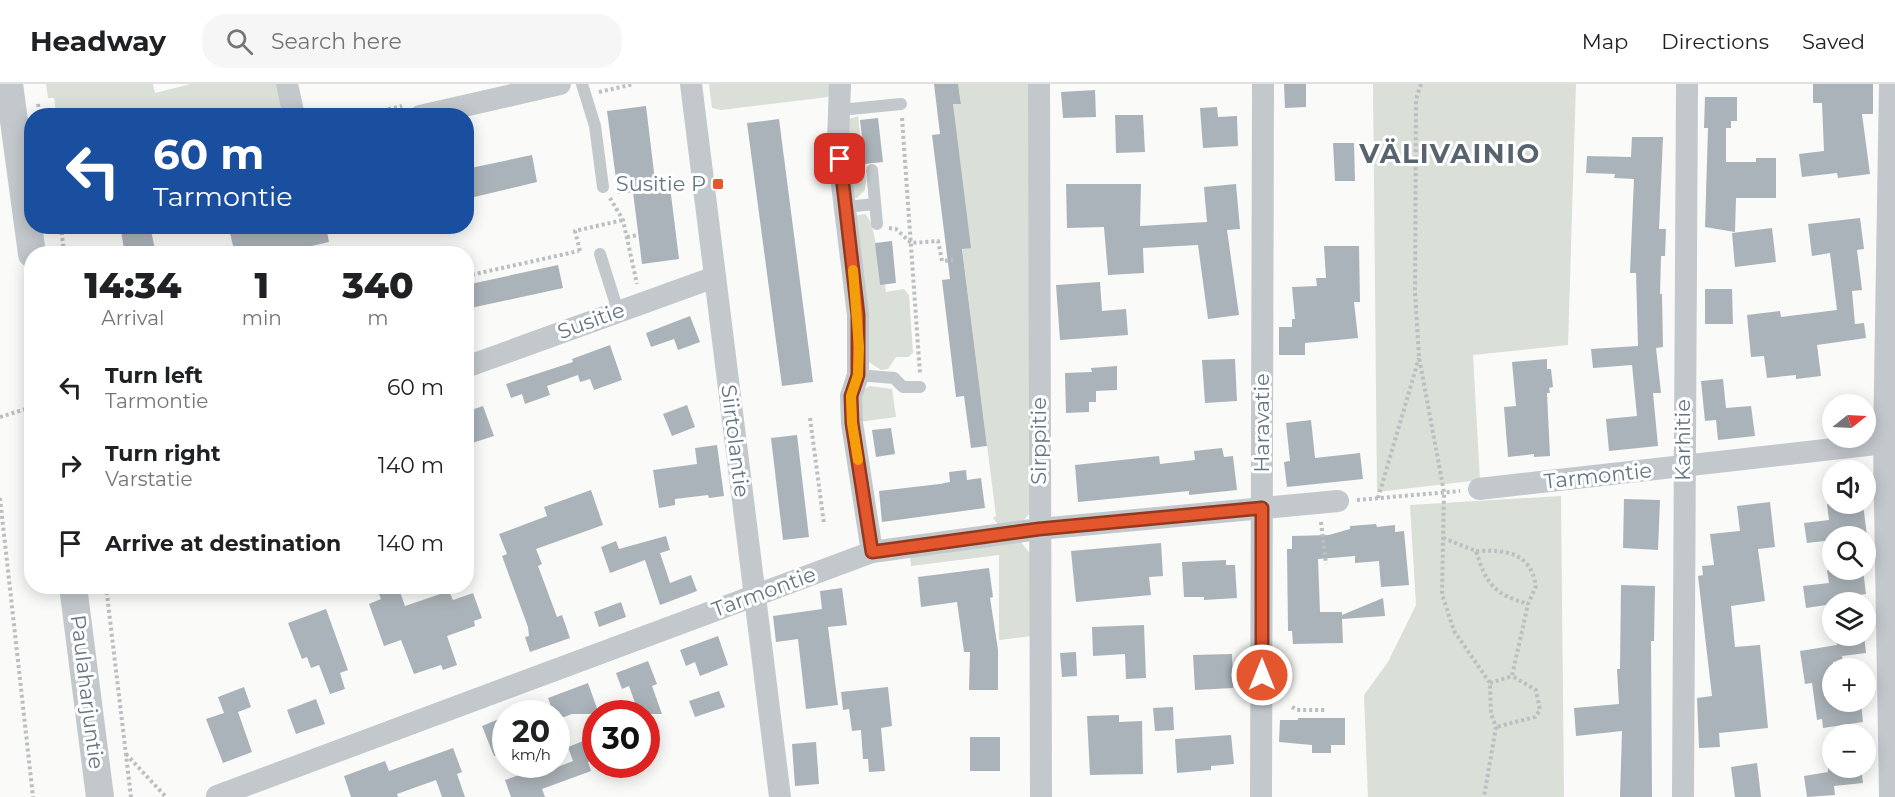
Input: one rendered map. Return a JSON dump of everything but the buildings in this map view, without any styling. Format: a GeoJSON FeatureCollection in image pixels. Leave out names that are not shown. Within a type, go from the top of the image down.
{"type":"FeatureCollection","features":[{"type":"Feature","properties":{"kind":"street"},"geometry":{"type":"LineString","coordinates":[[9,84],[24,176]]}},
{"type":"Feature","properties":{"kind":"street"},"geometry":{"type":"LineString","coordinates":[[287,84],[292,108]]}},
{"type":"Feature","properties":{"kind":"street"},"geometry":{"type":"LineString","coordinates":[[455,108],[560,84]]}},
{"type":"Feature","properties":{"kind":"street","name":"Siirtolantie"},"geometry":{"type":"LineString","coordinates":[[692,84],[780,797]]}},
{"type":"Feature","properties":{"kind":"street"},"geometry":{"type":"LineString","coordinates":[[840,84],[839,153],[858,315],[858,375],[851,396],[852,423],[872,552]]}},
{"type":"Feature","properties":{"kind":"street","name":"Sirppitie"},"geometry":{"type":"LineString","coordinates":[[1039,84],[1041,797]]}},
{"type":"Feature","properties":{"kind":"street","name":"Haravatie"},"geometry":{"type":"LineString","coordinates":[[1261,797],[1263,84]]}},
{"type":"Feature","properties":{"kind":"street","name":"Karhitie"},"geometry":{"type":"LineString","coordinates":[[1683,797],[1683,467],[1687,84]]}},
{"type":"Feature","properties":{"kind":"street"},"geometry":{"type":"LineString","coordinates":[[1890,84],[1890,797]]}},
{"type":"Feature","properties":{"kind":"street","name":"Susitie"},"geometry":{"type":"LineString","coordinates":[[474,362],[715,277]]}},
{"type":"Feature","properties":{"kind":"street","name":"Tarmontie"},"geometry":{"type":"LineString","coordinates":[[1479,489],[1890,443]]}},
{"type":"Feature","properties":{"kind":"street","name":"Tarmontie"},"geometry":{"type":"LineString","coordinates":[[218,796],[872,552],[1039,529],[1329,502]]}},
{"type":"Feature","properties":{"kind":"street","name":"Paulaharjuntie"},"geometry":{"type":"LineString","coordinates":[[75,594],[100,797]]}},
{"type":"Feature","properties":{"kind":"lane"},"geometry":{"type":"LineString","coordinates":[[582,84],[595,126],[603,187]]}},
{"type":"Feature","properties":{"kind":"lane"},"geometry":{"type":"LineString","coordinates":[[840,110],[902,104]]}},
{"type":"Feature","properties":{"kind":"lane"},"geometry":{"type":"LineString","coordinates":[[872,170],[876,224]]}},
{"type":"Feature","properties":{"kind":"lane"},"geometry":{"type":"LineString","coordinates":[[845,207],[875,204]]}},
{"type":"Feature","properties":{"kind":"lane"},"geometry":{"type":"LineString","coordinates":[[600,254],[618,311]]}},
{"type":"Feature","properties":{"kind":"lane"},"geometry":{"type":"LineString","coordinates":[[858,375],[894,378],[903,387],[921,387]]}},
{"type":"Feature","properties":{"kind":"path"},"geometry":{"type":"LineString","coordinates":[[1421,84],[1416,99],[1415,292],[1419,357],[1444,492],[1442,594],[1454,632],[1490,683],[1491,714],[1496,728],[1484,797]]}},
{"type":"Feature","properties":{"kind":"path"},"geometry":{"type":"LineString","coordinates":[[902,104],[921,387]]}},
{"type":"Feature","properties":{"kind":"path"},"geometry":{"type":"LineString","coordinates":[[603,187],[623,220],[641,303]]}},
{"type":"Feature","properties":{"kind":"path"},"geometry":{"type":"LineString","coordinates":[[579,251],[575,231],[623,220]]}},
{"type":"Feature","properties":{"kind":"path"},"geometry":{"type":"LineString","coordinates":[[876,224],[896,229],[911,243],[938,241],[942,261],[953,260]]}},
{"type":"Feature","properties":{"kind":"path"},"geometry":{"type":"LineString","coordinates":[[627,237],[638,235]]}},
{"type":"Feature","properties":{"kind":"path"},"geometry":{"type":"LineString","coordinates":[[474,274],[579,251],[600,254]]}},
{"type":"Feature","properties":{"kind":"path"},"geometry":{"type":"LineString","coordinates":[[1378,498],[1419,357]]}},
{"type":"Feature","properties":{"kind":"path"},"geometry":{"type":"LineString","coordinates":[[0,417],[24,410]]}},
{"type":"Feature","properties":{"kind":"path"},"geometry":{"type":"LineString","coordinates":[[810,418],[824,524]]}},
{"type":"Feature","properties":{"kind":"path"},"geometry":{"type":"LineString","coordinates":[[1326,564],[1329,502],[1479,489]]}},
{"type":"Feature","properties":{"kind":"path"},"geometry":{"type":"LineString","coordinates":[[0,498],[33,797]]}},
{"type":"Feature","properties":{"kind":"path"},"geometry":{"type":"LineString","coordinates":[[1443,538],[1476,551],[1504,550],[1529,566],[1536,586],[1528,604],[1512,676]]}},
{"type":"Feature","properties":{"kind":"path"},"geometry":{"type":"LineString","coordinates":[[1476,551],[1483,575],[1494,589],[1508,598],[1528,604]]}},
{"type":"Feature","properties":{"kind":"path"},"geometry":{"type":"LineString","coordinates":[[107,594],[131,797]]}},
{"type":"Feature","properties":{"kind":"path"},"geometry":{"type":"LineString","coordinates":[[1490,683],[1512,676],[1536,690],[1540,710],[1535,717],[1496,728]]}},
{"type":"Feature","properties":{"kind":"path"},"geometry":{"type":"LineString","coordinates":[[1292,707],[1297,710],[1328,710]]}},
{"type":"Feature","properties":{"kind":"path"},"geometry":{"type":"LineString","coordinates":[[126,754],[166,797]]}},
{"type":"Feature","properties":{"kind":"shaded area"},"geometry":{"type":"Polygon","coordinates":[[[46,84],[153,84],[155,93],[191,84],[277,84],[282,108],[55,108],[54,98],[48,98],[46,84]]]}},
{"type":"Feature","properties":{"kind":"shaded area"},"geometry":{"type":"Polygon","coordinates":[[[709,84],[835,84],[828,97],[721,110],[712,108],[709,84]]]}},
{"type":"Feature","properties":{"kind":"shaded area"},"geometry":{"type":"Polygon","coordinates":[[[958,84],[1032,84],[1030,513],[1024,520],[1000,527],[993,518],[996,516],[963,256],[953,104],[961,103],[958,84]]]}},
{"type":"Feature","properties":{"kind":"shaded area"},"geometry":{"type":"Polygon","coordinates":[[[1373,84],[1576,84],[1568,345],[1473,355],[1480,480],[1377,492],[1373,84]]]}},
{"type":"Feature","properties":{"kind":"shaded area"},"geometry":{"type":"Polygon","coordinates":[[[858,116],[866,182],[865,190],[857,198],[852,197],[848,183],[849,119],[858,116]]]}},
{"type":"Feature","properties":{"kind":"shaded area"},"geometry":{"type":"Polygon","coordinates":[[[865,214],[872,227],[880,284],[885,284],[886,292],[904,289],[909,295],[913,353],[908,357],[896,357],[888,369],[881,370],[869,362],[853,216],[865,214]]]}},
{"type":"Feature","properties":{"kind":"shaded area"},"geometry":{"type":"Polygon","coordinates":[[[870,386],[892,389],[896,417],[859,422],[862,390],[870,386]]]}},
{"type":"Feature","properties":{"kind":"shaded area"},"geometry":{"type":"Polygon","coordinates":[[[1561,496],[1564,797],[1368,797],[1364,695],[1388,662],[1416,605],[1410,505],[1561,496]]]}},
{"type":"Feature","properties":{"kind":"shaded area"},"geometry":{"type":"Polygon","coordinates":[[[1021,542],[1032,556],[1032,636],[999,640],[999,555],[911,566],[910,556],[1021,542]]]}},
{"type":"Feature","properties":{"kind":"slow traffic"},"geometry":{"type":"LineString","coordinates":[[853,270],[859,347],[858,375],[851,396],[852,423],[858,460]]}},
{"type":"Feature","properties":{"kind":"place","name":"Susitie P"},"geometry":{"type":"Point","coordinates":[718,184]}},
{"type":"Feature","properties":{"kind":"district","name":"VÄLIVAINIO"},"geometry":{"type":"Point","coordinates":[1450,154]}},
{"type":"Feature","properties":{"kind":"route"},"geometry":{"type":"LineString","coordinates":[[840,159],[858,315],[858,375],[851,396],[852,423],[872,552],[901,550],[1039,529],[1262,508],[1262,675]]}}]}
